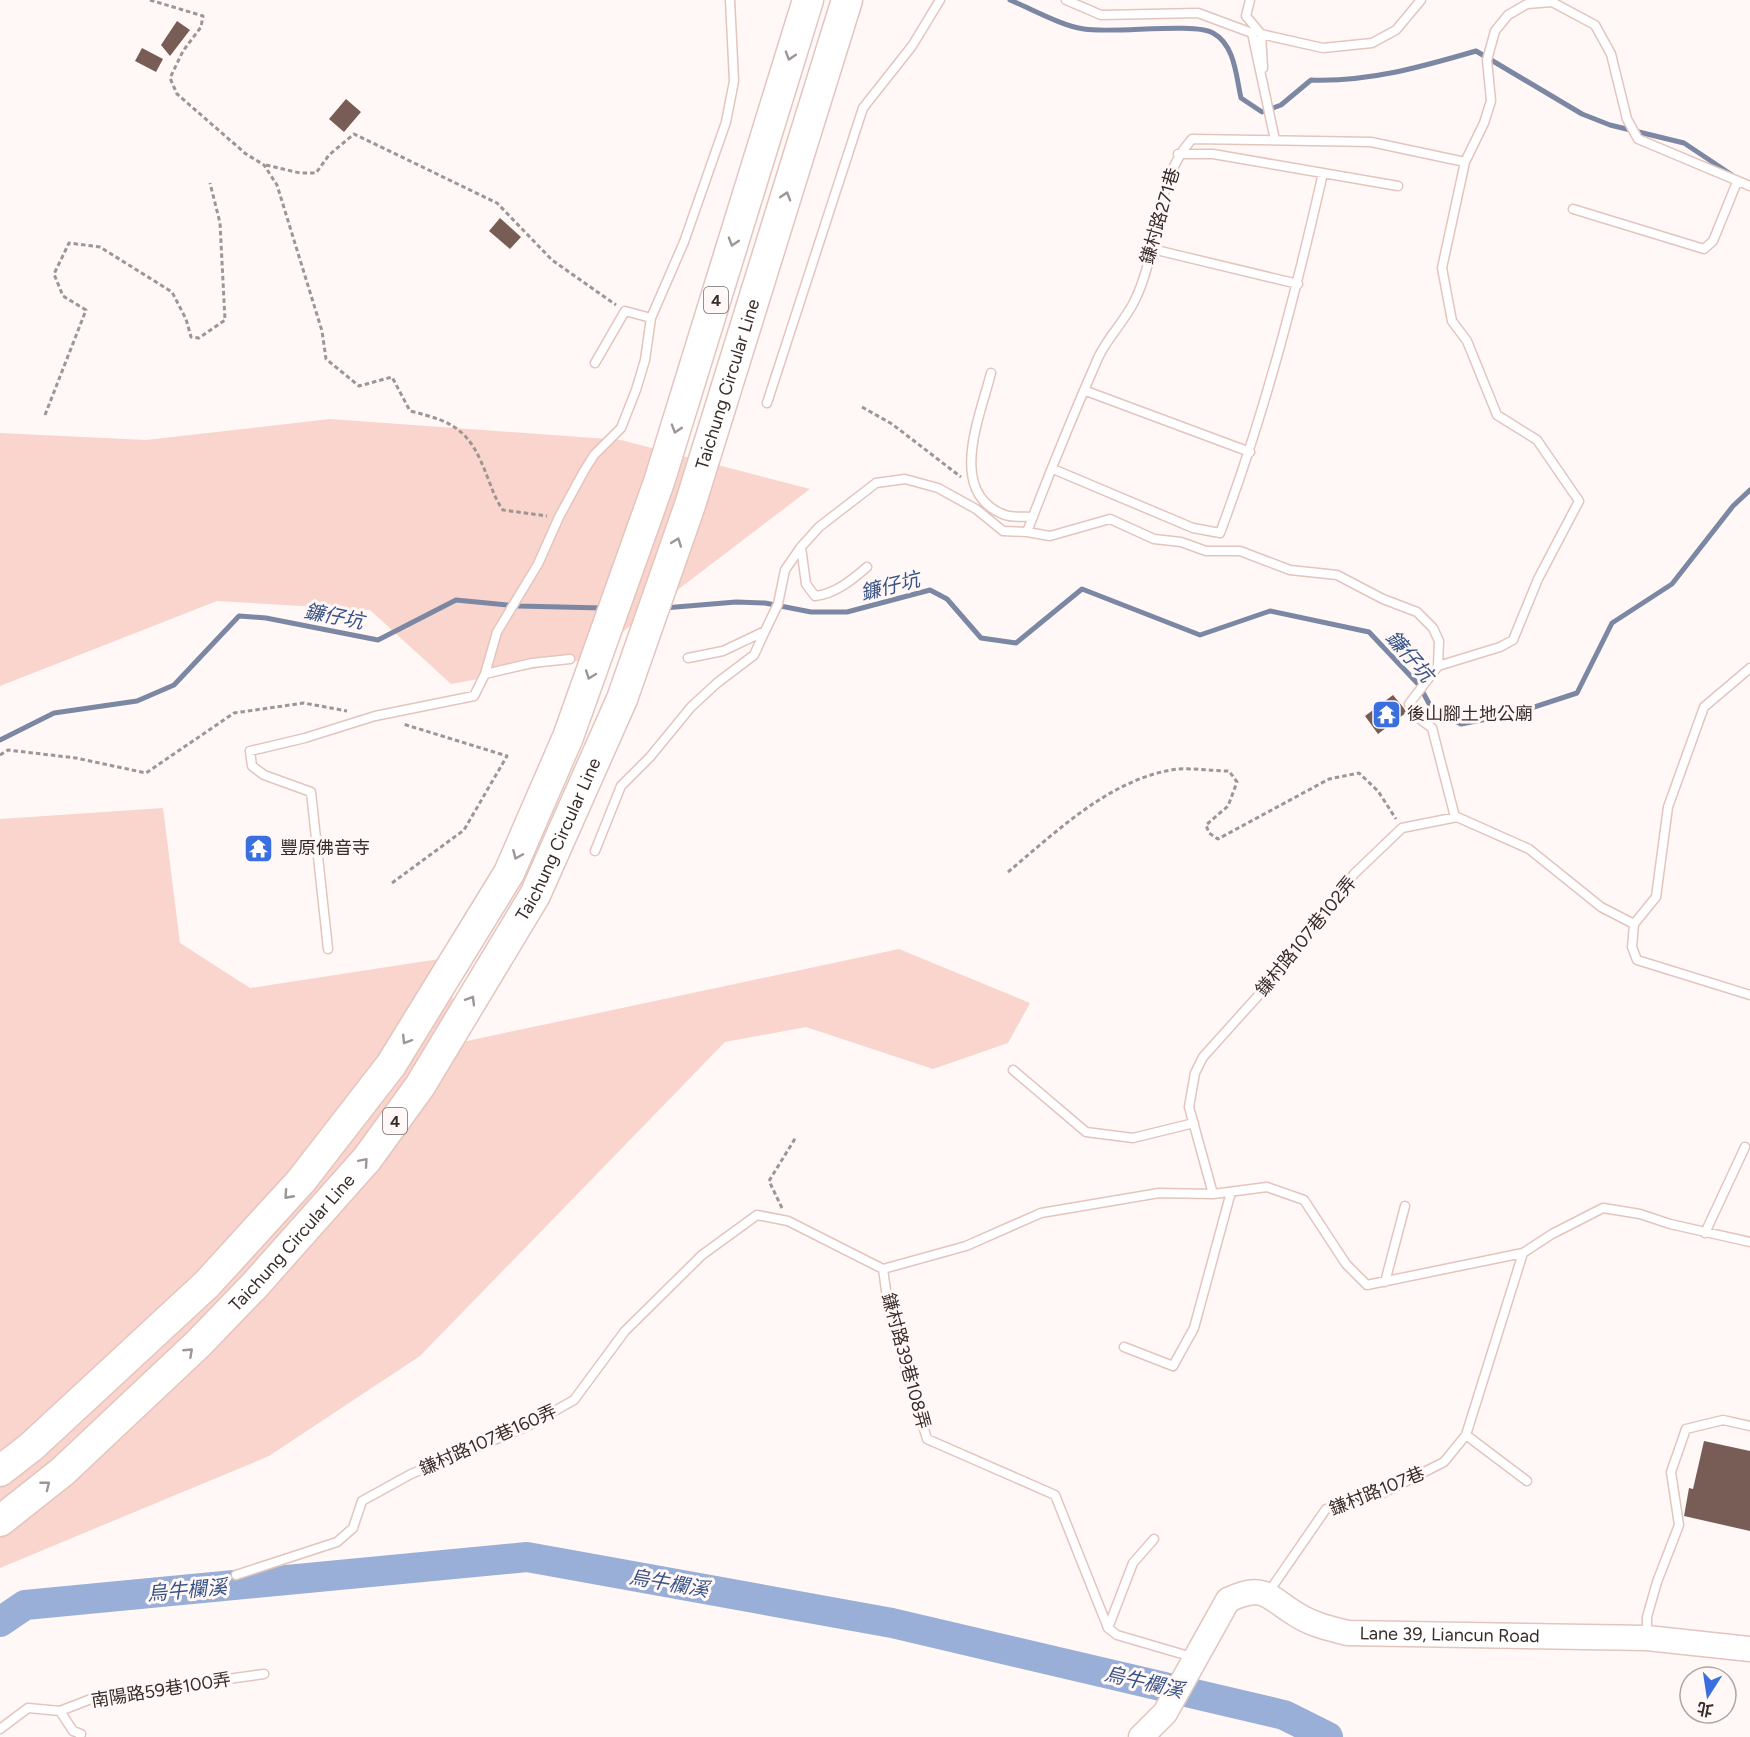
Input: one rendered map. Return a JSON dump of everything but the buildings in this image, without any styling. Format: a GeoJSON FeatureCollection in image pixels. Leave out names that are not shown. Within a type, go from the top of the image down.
{"type":"FeatureCollection","features":[{"type":"Feature","properties":{"kind":"highway","name":"Taichung Circular Line"},"geometry":{"type":"LineString","coordinates":[[0,1471],[30,1448],[207,1284],[301,1181],[390,1065],[509,873],[568,737],[660,482],[808,0]]}},
{"type":"Feature","properties":{"kind":"highway","name":"Taichung Circular Line"},"geometry":{"type":"LineString","coordinates":[[0,1521],[62,1472],[198,1344],[255,1286],[367,1159],[420,1086],[535,895],[621,699],[690,505],[847,0]]}},
{"type":"Feature","properties":{"kind":"street"},"geometry":{"type":"LineString","coordinates":[[1141,1737],[1165,1713],[1228,1600],[1246,1591],[1268,1594]]}},
{"type":"Feature","properties":{"kind":"street","name":"Lane 39, Liancun Road"},"geometry":{"type":"LineString","coordinates":[[1268,1594],[1299,1616],[1325,1628],[1348,1633],[1647,1638],[1750,1649]]}},
{"type":"Feature","properties":{"kind":"lane"},"geometry":{"type":"LineString","coordinates":[[328,949],[311,792],[264,775],[252,766],[250,751],[305,738],[375,716],[474,696],[485,674],[497,632],[538,564],[559,517],[594,455],[621,428],[636,390],[645,360],[651,318],[684,242],[726,122],[734,81],[730,0]]}},
{"type":"Feature","properties":{"kind":"lane"},"geometry":{"type":"LineString","coordinates":[[767,403],[863,108],[912,46],[940,0]]}},
{"type":"Feature","properties":{"kind":"lane"},"geometry":{"type":"LineString","coordinates":[[1066,0],[1101,15],[1198,13],[1252,33],[1266,108],[1275,140]]}},
{"type":"Feature","properties":{"kind":"lane"},"geometry":{"type":"LineString","coordinates":[[1250,0],[1246,16],[1261,34],[1266,108]]}},
{"type":"Feature","properties":{"kind":"lane"},"geometry":{"type":"LineString","coordinates":[[1261,34],[1323,48],[1372,43],[1396,30],[1421,0]]}},
{"type":"Feature","properties":{"kind":"lane"},"geometry":{"type":"LineString","coordinates":[[1438,666],[1500,647],[1513,640],[1538,579],[1579,501],[1537,440],[1497,415],[1467,341],[1452,321],[1442,268],[1465,162],[1484,123],[1491,101],[1487,60],[1495,31],[1508,15],[1527,4],[1552,2],[1594,25],[1611,54],[1628,119],[1638,139],[1750,186]]}},
{"type":"Feature","properties":{"kind":"lane","name":"鎌村路271巷"},"geometry":{"type":"LineString","coordinates":[[1027,532],[1099,356],[1135,299],[1152,249],[1169,175],[1178,154],[1192,139],[1371,142],[1465,162]]}},
{"type":"Feature","properties":{"kind":"lane"},"geometry":{"type":"LineString","coordinates":[[1178,154],[1213,154],[1398,186]]}},
{"type":"Feature","properties":{"kind":"lane"},"geometry":{"type":"LineString","coordinates":[[1053,469],[1193,528],[1220,533],[1250,452],[1298,284],[1323,173]]}},
{"type":"Feature","properties":{"kind":"lane"},"geometry":{"type":"LineString","coordinates":[[1573,209],[1704,249],[1713,241],[1737,182]]}},
{"type":"Feature","properties":{"kind":"lane"},"geometry":{"type":"LineString","coordinates":[[1152,249],[1298,284]]}},
{"type":"Feature","properties":{"kind":"lane"},"geometry":{"type":"LineString","coordinates":[[595,363],[625,311],[651,318]]}},
{"type":"Feature","properties":{"kind":"lane"},"geometry":{"type":"LineString","coordinates":[[991,373],[972,449],[972,485],[982,502],[1006,515],[1033,517]]}},
{"type":"Feature","properties":{"kind":"lane"},"geometry":{"type":"LineString","coordinates":[[1086,391],[1250,452]]}},
{"type":"Feature","properties":{"kind":"lane"},"geometry":{"type":"LineString","coordinates":[[595,851],[621,786],[650,757],[691,707],[717,683],[754,655],[778,604],[785,570],[801,547],[819,527],[876,483],[905,479],[938,488],[976,509],[1003,531],[1050,536],[1110,519],[1154,539],[1181,542],[1206,551],[1240,551],[1290,570],[1337,575],[1383,599],[1417,612],[1433,628],[1439,641],[1438,666],[1409,704],[1420,719],[1432,728],[1455,817]]}},
{"type":"Feature","properties":{"kind":"lane"},"geometry":{"type":"LineString","coordinates":[[801,547],[806,584],[815,597],[825,595],[848,583],[867,567]]}},
{"type":"Feature","properties":{"kind":"lane"},"geometry":{"type":"LineString","coordinates":[[688,658],[723,651],[765,632]]}},
{"type":"Feature","properties":{"kind":"lane"},"geometry":{"type":"LineString","coordinates":[[485,674],[532,663],[570,659]]}},
{"type":"Feature","properties":{"kind":"lane"},"geometry":{"type":"LineString","coordinates":[[1750,668],[1704,707],[1668,807],[1656,897],[1634,924],[1632,947],[1637,960],[1750,995]]}},
{"type":"Feature","properties":{"kind":"lane"},"geometry":{"type":"LineString","coordinates":[[1402,828],[1455,817],[1529,849],[1601,907],[1634,924]]}},
{"type":"Feature","properties":{"kind":"lane","name":"鎌村路107巷102弄"},"geometry":{"type":"LineString","coordinates":[[1213,1194],[1189,1107],[1195,1073],[1203,1057],[1257,997],[1313,922],[1330,907],[1354,874],[1402,828]]}},
{"type":"Feature","properties":{"kind":"lane"},"geometry":{"type":"LineString","coordinates":[[1013,1070],[1086,1132],[1133,1138],[1194,1123]]}},
{"type":"Feature","properties":{"kind":"lane"},"geometry":{"type":"LineString","coordinates":[[1705,1233],[1745,1147]]}},
{"type":"Feature","properties":{"kind":"lane"},"geometry":{"type":"LineString","coordinates":[[883,1269],[966,1246],[1041,1213],[1159,1193],[1213,1194],[1267,1186],[1304,1200],[1346,1264],[1367,1285],[1523,1253],[1552,1234],[1603,1208],[1640,1214],[1705,1233],[1750,1242]]}},
{"type":"Feature","properties":{"kind":"lane"},"geometry":{"type":"LineString","coordinates":[[1124,1347],[1173,1366],[1194,1328],[1232,1192]]}},
{"type":"Feature","properties":{"kind":"lane"},"geometry":{"type":"LineString","coordinates":[[1385,1282],[1405,1206]]}},
{"type":"Feature","properties":{"kind":"lane","name":"鎌村路107巷160弄"},"geometry":{"type":"LineString","coordinates":[[236,1575],[337,1542],[353,1528],[362,1501],[411,1474],[526,1426],[574,1400],[625,1331],[702,1255],[757,1215],[788,1221],[883,1269]]}},
{"type":"Feature","properties":{"kind":"lane","name":"鎌村路107巷"},"geometry":{"type":"LineString","coordinates":[[1268,1594],[1326,1509],[1383,1493],[1444,1462],[1466,1435],[1523,1253]]}},
{"type":"Feature","properties":{"kind":"lane","name":"鎌村路39巷108弄"},"geometry":{"type":"LineString","coordinates":[[883,1269],[889,1312],[927,1439],[1055,1495],[1108,1628]]}},
{"type":"Feature","properties":{"kind":"lane"},"geometry":{"type":"LineString","coordinates":[[1647,1638],[1647,1617],[1679,1525],[1671,1472],[1686,1430],[1722,1420],[1750,1426]]}},
{"type":"Feature","properties":{"kind":"lane"},"geometry":{"type":"LineString","coordinates":[[1466,1435],[1527,1481]]}},
{"type":"Feature","properties":{"kind":"lane"},"geometry":{"type":"LineString","coordinates":[[1154,1539],[1133,1563],[1108,1628],[1117,1635],[1191,1666]]}},
{"type":"Feature","properties":{"kind":"lane","name":"南陽路59巷100弄"},"geometry":{"type":"LineString","coordinates":[[0,1729],[28,1708],[60,1711],[96,1697],[264,1674]]}},
{"type":"Feature","properties":{"kind":"lane","name":"南陽路59巷100弄"},"geometry":{"type":"LineString","coordinates":[[60,1711],[73,1731],[82,1736]]}},
{"type":"Feature","properties":{"kind":"path"},"geometry":{"type":"LineString","coordinates":[[150,0],[203,16],[201,27],[183,51],[170,78],[177,94],[246,154],[264,165],[300,173],[316,173],[329,155],[354,134],[496,203],[552,260],[625,311]]}},
{"type":"Feature","properties":{"kind":"path"},"geometry":{"type":"LineString","coordinates":[[264,165],[277,185],[322,331],[326,359],[359,386],[392,377],[410,411],[434,417],[462,432],[477,448],[497,502],[503,510],[559,517]]}},
{"type":"Feature","properties":{"kind":"path"},"geometry":{"type":"LineString","coordinates":[[45,415],[86,310],[63,296],[54,274],[69,243],[100,247],[172,292],[186,319],[191,337],[199,338],[225,320],[220,223],[210,183]]}},
{"type":"Feature","properties":{"kind":"path"},"geometry":{"type":"LineString","coordinates":[[862,407],[892,424],[972,485]]}},
{"type":"Feature","properties":{"kind":"path"},"geometry":{"type":"LineString","coordinates":[[392,883],[464,830],[507,756]]}},
{"type":"Feature","properties":{"kind":"path"},"geometry":{"type":"LineString","coordinates":[[1008,872],[1088,806],[1141,780],[1178,769],[1229,771],[1237,782],[1228,806],[1206,825],[1209,833],[1218,839],[1329,779],[1359,773],[1378,791],[1402,828]]}},
{"type":"Feature","properties":{"kind":"path"},"geometry":{"type":"LineString","coordinates":[[788,1221],[769,1181],[796,1137]]}},
{"type":"Feature","properties":{"kind":"shaded area"},"geometry":{"type":"Polygon","coordinates":[[[330,419],[621,440],[810,489],[587,659],[451,684],[370,610],[217,601],[0,686],[0,433],[146,440],[330,419]]]}},
{"type":"Feature","properties":{"kind":"shaded area"},"geometry":{"type":"Polygon","coordinates":[[[163,808],[180,943],[250,988],[452,957],[453,1044],[899,949],[1030,1003],[1008,1043],[933,1069],[806,1027],[725,1042],[420,1356],[269,1456],[0,1568],[0,819],[163,808]]]}},
{"type":"Feature","properties":{"kind":"waterway"},"geometry":{"type":"LineString","coordinates":[[1010,0],[1057,21],[1084,29],[1189,28],[1213,33],[1226,45],[1230,53],[1241,98],[1262,112],[1281,105],[1311,80],[1374,76],[1415,68],[1476,51],[1582,114],[1610,125],[1684,143],[1732,175]]}},
{"type":"Feature","properties":{"kind":"waterway","name":"鐮仔坑"},"geometry":{"type":"LineString","coordinates":[[664,608],[736,602],[765,603],[811,612],[847,612],[930,590],[947,599],[981,638],[1016,643],[1082,589],[1200,635],[1270,611],[1369,632],[1419,685],[1432,709],[1461,724],[1513,714],[1577,693],[1612,623],[1672,584],[1733,506],[1750,490]]}},
{"type":"Feature","properties":{"kind":"waterway","name":"鐮仔坑"},"geometry":{"type":"LineString","coordinates":[[0,740],[54,713],[137,701],[174,685],[239,616],[266,618],[378,640],[456,600],[518,606],[603,608]]}},
{"type":"Feature","properties":{"kind":"waterway","name":"烏牛欄溪"},"geometry":{"type":"LineString","coordinates":[[0,1622],[25,1605],[527,1557],[892,1623],[1284,1715],[1328,1737]]}},
{"type":"Feature","properties":{"kind":"place","name":"後山腳土地公廟"},"geometry":{"type":"Point","coordinates":[1386,714]}},
{"type":"Feature","properties":{"kind":"place","name":"豐原佛音寺"},"geometry":{"type":"Point","coordinates":[259,848]}}]}
